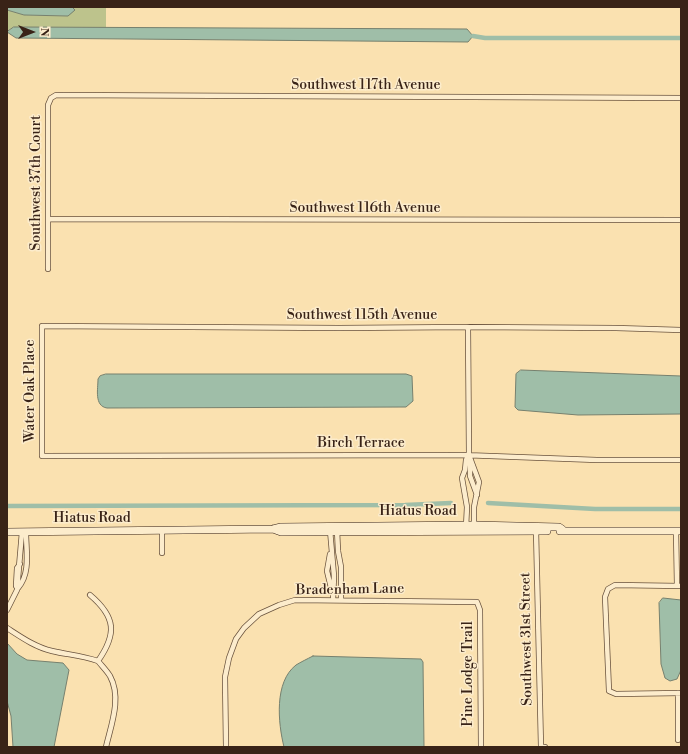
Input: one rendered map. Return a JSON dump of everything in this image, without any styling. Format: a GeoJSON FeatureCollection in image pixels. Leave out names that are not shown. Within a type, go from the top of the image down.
{"type":"FeatureCollection","features":[{"type":"Feature","properties":{"kind":"street","name":"Southwest 117th Avenue"},"geometry":{"type":"LineString","coordinates":[[51,98],[56,96],[64,96],[681,98]]}},
{"type":"Feature","properties":{"kind":"street","name":"Southwest 37th Court"},"geometry":{"type":"LineString","coordinates":[[48,269],[48,105],[51,98]]}},
{"type":"Feature","properties":{"kind":"street","name":"Southwest 116th Avenue"},"geometry":{"type":"LineString","coordinates":[[48,219],[681,220]]}},
{"type":"Feature","properties":{"kind":"street","name":"Southwest 115th Avenue"},"geometry":{"type":"LineString","coordinates":[[42,326],[331,328],[468,327],[681,330]]}},
{"type":"Feature","properties":{"kind":"street","name":"Water Oak Place"},"geometry":{"type":"LineString","coordinates":[[42,326],[42,456]]}},
{"type":"Feature","properties":{"kind":"street"},"geometry":{"type":"LineString","coordinates":[[468,327],[470,476],[477,495]]}},
{"type":"Feature","properties":{"kind":"street"},"geometry":{"type":"LineString","coordinates":[[466,528],[467,507],[462,478],[466,460],[469,455]]}},
{"type":"Feature","properties":{"kind":"street","name":"Birch Terrace"},"geometry":{"type":"LineString","coordinates":[[42,456],[469,455],[597,460],[681,460]]}},
{"type":"Feature","properties":{"kind":"street"},"geometry":{"type":"LineString","coordinates":[[470,461],[479,482],[474,507],[474,528]]}},
{"type":"Feature","properties":{"kind":"street"},"geometry":{"type":"LineString","coordinates":[[462,478],[470,476]]}},
{"type":"Feature","properties":{"kind":"street","name":"Hiatus Road"},"geometry":{"type":"LineString","coordinates":[[7,532],[273,529],[281,526],[334,528],[536,529],[559,527],[562,529],[678,531]]}},
{"type":"Feature","properties":{"kind":"street"},"geometry":{"type":"LineString","coordinates":[[333,600],[328,575],[328,562],[334,528]]}},
{"type":"Feature","properties":{"kind":"street"},"geometry":{"type":"LineString","coordinates":[[334,528],[341,574],[340,600]]}},
{"type":"Feature","properties":{"kind":"street","name":"Southwest 31st Street"},"geometry":{"type":"LineString","coordinates":[[536,529],[541,747],[545,747]]}},
{"type":"Feature","properties":{"kind":"street"},"geometry":{"type":"LineString","coordinates":[[162,531],[162,553]]}},
{"type":"Feature","properties":{"kind":"street"},"geometry":{"type":"LineString","coordinates":[[678,531],[679,586],[615,586],[608,589],[605,597],[609,691],[616,694],[679,693],[678,740]]}},
{"type":"Feature","properties":{"kind":"street"},"geometry":{"type":"LineString","coordinates":[[17,590],[24,532]]}},
{"type":"Feature","properties":{"kind":"street"},"geometry":{"type":"LineString","coordinates":[[7,610],[17,590],[23,583],[26,574],[24,532]]}},
{"type":"Feature","properties":{"kind":"street"},"geometry":{"type":"LineString","coordinates":[[331,550],[334,574],[333,600]]}},
{"type":"Feature","properties":{"kind":"street"},"geometry":{"type":"LineString","coordinates":[[328,575],[341,574]]}},
{"type":"Feature","properties":{"kind":"street"},"geometry":{"type":"LineString","coordinates":[[90,595],[103,605],[109,618],[112,633],[108,647],[98,661]]}},
{"type":"Feature","properties":{"kind":"street","name":"Bradenham Lane"},"geometry":{"type":"LineString","coordinates":[[226,747],[225,677],[229,658],[236,639],[244,628],[260,614],[279,605],[295,600],[477,602]]}},
{"type":"Feature","properties":{"kind":"street","name":"Pine Lodge Trail"},"geometry":{"type":"LineString","coordinates":[[477,602],[480,610],[481,747]]}},
{"type":"Feature","properties":{"kind":"street"},"geometry":{"type":"LineString","coordinates":[[7,628],[30,642],[52,651],[81,655],[98,661],[110,677],[115,693],[115,707],[106,747]]}},
{"type":"Feature","properties":{"kind":"green space"},"geometry":{"type":"Polygon","coordinates":[[[72,7],[106,7],[106,28],[15,27],[7,31],[7,8],[8,10],[24,15],[68,16],[74,8],[72,7]]]}},
{"type":"Feature","properties":{"kind":"shaded area"},"geometry":{"type":"Polygon","coordinates":[[[7,7],[72,7],[75,10],[68,16],[24,15],[7,10],[7,7]]]}},
{"type":"Feature","properties":{"kind":"shaded area"},"geometry":{"type":"Polygon","coordinates":[[[14,27],[467,29],[473,36],[468,42],[16,38],[7,32],[14,27]]]}},
{"type":"Feature","properties":{"kind":"shaded area"},"geometry":{"type":"Polygon","coordinates":[[[521,370],[681,376],[681,414],[578,415],[518,410],[515,407],[516,374],[521,370]]]}},
{"type":"Feature","properties":{"kind":"shaded area"},"geometry":{"type":"Polygon","coordinates":[[[106,374],[406,374],[412,376],[413,401],[406,407],[107,408],[103,407],[98,401],[97,392],[98,379],[100,376],[106,374]]]}},
{"type":"Feature","properties":{"kind":"shaded area"},"geometry":{"type":"Polygon","coordinates":[[[663,598],[681,600],[681,670],[677,679],[670,681],[665,678],[661,664],[659,603],[663,598]]]}},
{"type":"Feature","properties":{"kind":"shaded area"},"geometry":{"type":"Polygon","coordinates":[[[7,643],[17,654],[27,660],[63,663],[69,670],[54,747],[13,747],[11,716],[7,701],[7,643]]]}},
{"type":"Feature","properties":{"kind":"shaded area"},"geometry":{"type":"Polygon","coordinates":[[[313,656],[421,659],[423,662],[424,747],[284,747],[279,715],[281,692],[284,682],[289,672],[296,665],[313,656]]]}},
{"type":"Feature","properties":{"kind":"waterway"},"geometry":{"type":"LineString","coordinates":[[473,36],[485,38],[681,38]]}},
{"type":"Feature","properties":{"kind":"waterway"},"geometry":{"type":"LineString","coordinates":[[7,506],[405,505],[451,503]]}},
{"type":"Feature","properties":{"kind":"waterway"},"geometry":{"type":"LineString","coordinates":[[488,503],[595,509],[681,509]]}}]}
